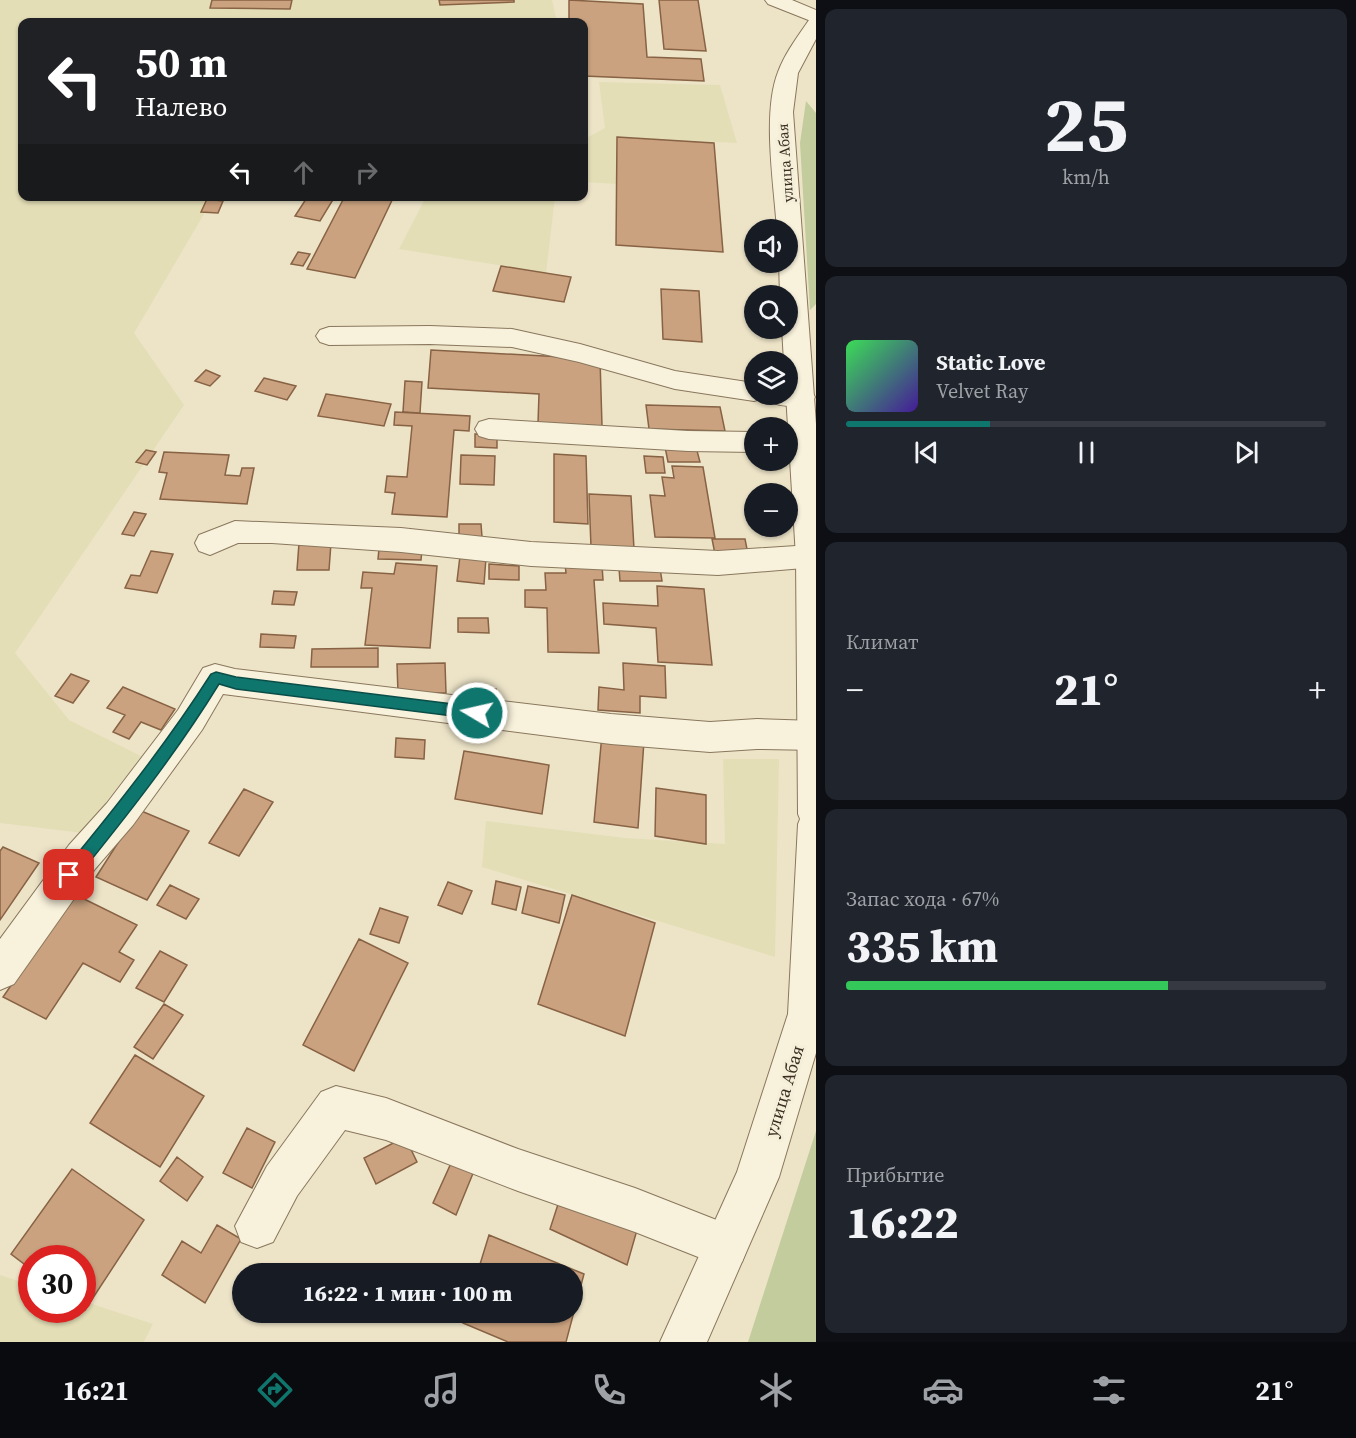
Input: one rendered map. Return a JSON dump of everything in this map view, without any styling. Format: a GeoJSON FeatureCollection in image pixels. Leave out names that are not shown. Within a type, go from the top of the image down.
{"type":"FeatureCollection","features":[{"type":"Feature","properties":{"kind":"street"},"geometry":{"type":"LineString","coordinates":[[775,0],[816,17]]}},
{"type":"Feature","properties":{"kind":"street","name":"улица Абая"},"geometry":{"type":"LineString","coordinates":[[787,351],[781,94],[786,74],[816,24]]}},
{"type":"Feature","properties":{"kind":"street"},"geometry":{"type":"LineString","coordinates":[[329,336],[430,335],[512,338],[580,353],[675,381],[744,391]]}},
{"type":"Feature","properties":{"kind":"street"},"geometry":{"type":"LineString","coordinates":[[489,429],[657,440],[744,442]]}},
{"type":"Feature","properties":{"kind":"street","name":"улица Абая"},"geometry":{"type":"LineString","coordinates":[[798,456],[811,557],[816,814]]}},
{"type":"Feature","properties":{"kind":"street"},"geometry":{"type":"LineString","coordinates":[[210,543],[235,532],[272,532],[401,540],[531,554],[718,563],[777,561],[811,557]]}},
{"type":"Feature","properties":{"kind":"street"},"geometry":{"type":"LineString","coordinates":[[0,971],[82,857],[120,814],[216,678],[236,683],[611,729],[710,737],[757,734],[814,736]]}},
{"type":"Feature","properties":{"kind":"street","name":"улица Абая"},"geometry":{"type":"LineString","coordinates":[[683,1342],[757,1177],[808,1014],[816,824]]}},
{"type":"Feature","properties":{"kind":"street"},"geometry":{"type":"LineString","coordinates":[[257,1226],[282,1180],[336,1107],[386,1119],[518,1170],[635,1210],[726,1246]]}},
{"type":"Feature","properties":{"kind":"shaded area"},"geometry":{"type":"Polygon","coordinates":[[[0,0],[552,0],[556,18],[18,18],[18,201],[212,201],[134,333],[184,405],[15,653],[69,720],[141,756],[83,833],[0,823],[0,0]]]}},
{"type":"Feature","properties":{"kind":"shaded area"},"geometry":{"type":"Polygon","coordinates":[[[599,82],[720,85],[737,143],[617,137],[617,184],[588,182],[588,137],[605,128],[599,82]]]}},
{"type":"Feature","properties":{"kind":"shaded area"},"geometry":{"type":"Polygon","coordinates":[[[424,201],[555,201],[546,273],[399,249],[424,201]]]}},
{"type":"Feature","properties":{"kind":"shaded area"},"geometry":{"type":"Polygon","coordinates":[[[723,759],[779,759],[775,957],[482,867],[486,821],[625,838],[725,844],[723,759]]]}},
{"type":"Feature","properties":{"kind":"shaded area"},"geometry":{"type":"Polygon","coordinates":[[[0,1275],[18,1281],[18,1323],[96,1323],[96,1305],[153,1324],[144,1342],[0,1342],[0,1275]]]}},
{"type":"Feature","properties":{"kind":"green space"},"geometry":{"type":"Polygon","coordinates":[[[806,101],[816,113],[816,304],[810,310],[800,143],[806,101]]]}},
{"type":"Feature","properties":{"kind":"green space"},"geometry":{"type":"Polygon","coordinates":[[[816,1131],[816,1342],[748,1342],[816,1131]]]}},
{"type":"Feature","properties":{"kind":"building"},"geometry":{"type":"Polygon","coordinates":[[[212,0],[292,0],[290,9],[210,8],[212,0]]]}},
{"type":"Feature","properties":{"kind":"building"},"geometry":{"type":"Polygon","coordinates":[[[439,0],[514,0],[514,2],[440,5],[439,0]]]}},
{"type":"Feature","properties":{"kind":"building"},"geometry":{"type":"Polygon","coordinates":[[[569,0],[643,4],[647,57],[701,59],[704,81],[588,76],[588,18],[569,18],[569,0]]]}},
{"type":"Feature","properties":{"kind":"building"},"geometry":{"type":"Polygon","coordinates":[[[659,0],[698,0],[706,51],[664,49],[659,0]]]}},
{"type":"Feature","properties":{"kind":"building"},"geometry":{"type":"Polygon","coordinates":[[[617,137],[714,143],[723,252],[616,245],[617,137]]]}},
{"type":"Feature","properties":{"kind":"building"},"geometry":{"type":"Polygon","coordinates":[[[206,201],[223,201],[218,213],[201,212],[206,201]]]}},
{"type":"Feature","properties":{"kind":"building"},"geometry":{"type":"Polygon","coordinates":[[[305,201],[332,201],[320,221],[295,216],[305,201]]]}},
{"type":"Feature","properties":{"kind":"building"},"geometry":{"type":"Polygon","coordinates":[[[342,201],[392,201],[355,278],[307,269],[342,201]]]}},
{"type":"Feature","properties":{"kind":"building"},"geometry":{"type":"Polygon","coordinates":[[[298,252],[310,254],[303,266],[291,264],[298,252]]]}},
{"type":"Feature","properties":{"kind":"building"},"geometry":{"type":"Polygon","coordinates":[[[501,266],[571,277],[564,302],[493,291],[501,266]]]}},
{"type":"Feature","properties":{"kind":"building"},"geometry":{"type":"Polygon","coordinates":[[[661,289],[699,291],[702,342],[663,339],[661,289]]]}},
{"type":"Feature","properties":{"kind":"building"},"geometry":{"type":"Polygon","coordinates":[[[431,350],[600,359],[602,426],[538,423],[539,394],[428,388],[431,350]]]}},
{"type":"Feature","properties":{"kind":"building"},"geometry":{"type":"Polygon","coordinates":[[[206,370],[220,376],[210,386],[195,381],[206,370]]]}},
{"type":"Feature","properties":{"kind":"building"},"geometry":{"type":"Polygon","coordinates":[[[264,378],[296,386],[287,400],[255,391],[264,378]]]}},
{"type":"Feature","properties":{"kind":"building"},"geometry":{"type":"Polygon","coordinates":[[[405,381],[422,382],[420,413],[403,412],[405,381]]]}},
{"type":"Feature","properties":{"kind":"building"},"geometry":{"type":"Polygon","coordinates":[[[326,394],[391,404],[384,426],[318,416],[326,394]]]}},
{"type":"Feature","properties":{"kind":"building"},"geometry":{"type":"Polygon","coordinates":[[[646,405],[720,407],[725,431],[649,429],[646,405]]]}},
{"type":"Feature","properties":{"kind":"building"},"geometry":{"type":"Polygon","coordinates":[[[395,412],[470,416],[469,431],[454,430],[447,517],[392,514],[395,493],[385,492],[387,476],[407,477],[412,426],[394,425],[395,412]]]}},
{"type":"Feature","properties":{"kind":"building"},"geometry":{"type":"Polygon","coordinates":[[[475,434],[497,434],[497,448],[475,447],[475,434]]]}},
{"type":"Feature","properties":{"kind":"building"},"geometry":{"type":"Polygon","coordinates":[[[665,447],[696,447],[700,462],[668,462],[665,447]]]}},
{"type":"Feature","properties":{"kind":"building"},"geometry":{"type":"Polygon","coordinates":[[[146,450],[156,452],[147,465],[136,462],[146,450]]]}},
{"type":"Feature","properties":{"kind":"building"},"geometry":{"type":"Polygon","coordinates":[[[164,452],[229,455],[225,475],[240,476],[242,468],[254,468],[247,504],[160,499],[167,473],[159,472],[164,452]]]}},
{"type":"Feature","properties":{"kind":"building"},"geometry":{"type":"Polygon","coordinates":[[[554,454],[586,456],[588,524],[554,522],[554,454]]]}},
{"type":"Feature","properties":{"kind":"building"},"geometry":{"type":"Polygon","coordinates":[[[461,455],[495,456],[494,485],[460,484],[461,455]]]}},
{"type":"Feature","properties":{"kind":"building"},"geometry":{"type":"Polygon","coordinates":[[[644,456],[663,457],[665,473],[646,473],[644,456]]]}},
{"type":"Feature","properties":{"kind":"building"},"geometry":{"type":"Polygon","coordinates":[[[672,466],[703,467],[715,538],[655,537],[650,495],[665,496],[662,477],[674,478],[672,466]]]}},
{"type":"Feature","properties":{"kind":"building"},"geometry":{"type":"Polygon","coordinates":[[[589,494],[631,496],[634,549],[591,547],[589,494]]]}},
{"type":"Feature","properties":{"kind":"building"},"geometry":{"type":"Polygon","coordinates":[[[134,512],[146,514],[134,536],[122,534],[134,512]]]}},
{"type":"Feature","properties":{"kind":"building"},"geometry":{"type":"Polygon","coordinates":[[[459,524],[481,524],[482,537],[459,537],[459,524]]]}},
{"type":"Feature","properties":{"kind":"building"},"geometry":{"type":"Polygon","coordinates":[[[712,539],[745,539],[748,554],[715,554],[712,539]]]}},
{"type":"Feature","properties":{"kind":"building"},"geometry":{"type":"Polygon","coordinates":[[[299,543],[331,543],[329,570],[297,570],[299,543]]]}},
{"type":"Feature","properties":{"kind":"building"},"geometry":{"type":"Polygon","coordinates":[[[379,549],[422,550],[421,560],[378,559],[379,549]]]}},
{"type":"Feature","properties":{"kind":"building"},"geometry":{"type":"Polygon","coordinates":[[[151,551],[173,554],[157,593],[125,588],[131,575],[140,576],[151,551]]]}},
{"type":"Feature","properties":{"kind":"building"},"geometry":{"type":"Polygon","coordinates":[[[460,556],[486,558],[484,584],[457,581],[460,556]]]}},
{"type":"Feature","properties":{"kind":"building"},"geometry":{"type":"Polygon","coordinates":[[[396,563],[437,566],[430,648],[365,645],[372,588],[361,588],[363,572],[394,574],[396,563]]]}},
{"type":"Feature","properties":{"kind":"building"},"geometry":{"type":"Polygon","coordinates":[[[489,564],[519,566],[519,580],[489,579],[489,564]]]}},
{"type":"Feature","properties":{"kind":"building"},"geometry":{"type":"Polygon","coordinates":[[[565,564],[602,565],[603,580],[594,580],[599,653],[548,652],[547,608],[525,607],[525,590],[546,590],[545,573],[566,573],[565,564]]]}},
{"type":"Feature","properties":{"kind":"building"},"geometry":{"type":"Polygon","coordinates":[[[619,568],[660,568],[662,581],[620,581],[619,568]]]}},
{"type":"Feature","properties":{"kind":"building"},"geometry":{"type":"Polygon","coordinates":[[[657,586],[704,589],[712,665],[658,662],[656,628],[604,624],[603,603],[658,606],[657,586]]]}},
{"type":"Feature","properties":{"kind":"building"},"geometry":{"type":"Polygon","coordinates":[[[274,591],[297,592],[294,605],[272,604],[274,591]]]}},
{"type":"Feature","properties":{"kind":"building"},"geometry":{"type":"Polygon","coordinates":[[[458,618],[488,618],[489,633],[458,632],[458,618]]]}},
{"type":"Feature","properties":{"kind":"building"},"geometry":{"type":"Polygon","coordinates":[[[261,634],[296,636],[294,648],[260,647],[261,634]]]}},
{"type":"Feature","properties":{"kind":"building"},"geometry":{"type":"Polygon","coordinates":[[[378,648],[378,667],[311,667],[312,649],[378,648]]]}},
{"type":"Feature","properties":{"kind":"building"},"geometry":{"type":"Polygon","coordinates":[[[445,663],[446,693],[398,693],[397,664],[445,663]]]}},
{"type":"Feature","properties":{"kind":"building"},"geometry":{"type":"Polygon","coordinates":[[[623,663],[665,666],[666,698],[640,696],[640,713],[598,710],[599,687],[624,690],[623,663]]]}},
{"type":"Feature","properties":{"kind":"building"},"geometry":{"type":"Polygon","coordinates":[[[71,674],[89,681],[73,703],[55,696],[71,674]]]}},
{"type":"Feature","properties":{"kind":"building"},"geometry":{"type":"Polygon","coordinates":[[[471,686],[496,689],[495,704],[469,702],[471,686]]]}},
{"type":"Feature","properties":{"kind":"building"},"geometry":{"type":"Polygon","coordinates":[[[123,687],[175,709],[161,730],[141,722],[129,739],[113,732],[125,715],[107,708],[123,687]]]}},
{"type":"Feature","properties":{"kind":"building"},"geometry":{"type":"Polygon","coordinates":[[[602,734],[644,741],[638,828],[594,822],[602,734]]]}},
{"type":"Feature","properties":{"kind":"building"},"geometry":{"type":"Polygon","coordinates":[[[396,738],[425,740],[424,759],[395,757],[396,738]]]}},
{"type":"Feature","properties":{"kind":"building"},"geometry":{"type":"Polygon","coordinates":[[[464,751],[549,765],[542,814],[455,799],[464,751]]]}},
{"type":"Feature","properties":{"kind":"building"},"geometry":{"type":"Polygon","coordinates":[[[656,788],[706,795],[706,844],[655,836],[656,788]]]}},
{"type":"Feature","properties":{"kind":"building"},"geometry":{"type":"Polygon","coordinates":[[[244,789],[273,802],[239,856],[209,843],[244,789]]]}},
{"type":"Feature","properties":{"kind":"building"},"geometry":{"type":"Polygon","coordinates":[[[139,810],[189,831],[147,900],[96,877],[139,810]]]}},
{"type":"Feature","properties":{"kind":"building"},"geometry":{"type":"Polygon","coordinates":[[[3,847],[39,863],[0,920],[0,851],[3,847]]]}},
{"type":"Feature","properties":{"kind":"building"},"geometry":{"type":"Polygon","coordinates":[[[496,881],[521,887],[516,910],[492,904],[496,881]]]}},
{"type":"Feature","properties":{"kind":"building"},"geometry":{"type":"Polygon","coordinates":[[[448,882],[472,891],[462,914],[438,905],[448,882]]]}},
{"type":"Feature","properties":{"kind":"building"},"geometry":{"type":"Polygon","coordinates":[[[170,885],[199,899],[186,919],[157,905],[170,885]]]}},
{"type":"Feature","properties":{"kind":"building"},"geometry":{"type":"Polygon","coordinates":[[[528,886],[565,895],[559,923],[522,913],[528,886]]]}},
{"type":"Feature","properties":{"kind":"building"},"geometry":{"type":"Polygon","coordinates":[[[74,894],[137,925],[119,952],[134,960],[120,982],[83,963],[46,1019],[3,997],[74,894]]]}},
{"type":"Feature","properties":{"kind":"building"},"geometry":{"type":"Polygon","coordinates":[[[572,895],[655,923],[625,1036],[538,1004],[572,895]]]}},
{"type":"Feature","properties":{"kind":"building"},"geometry":{"type":"Polygon","coordinates":[[[380,908],[408,917],[399,943],[370,934],[380,908]]]}},
{"type":"Feature","properties":{"kind":"building"},"geometry":{"type":"Polygon","coordinates":[[[359,939],[408,963],[354,1071],[303,1045],[359,939]]]}},
{"type":"Feature","properties":{"kind":"building"},"geometry":{"type":"Polygon","coordinates":[[[160,951],[187,965],[164,1002],[136,988],[160,951]]]}},
{"type":"Feature","properties":{"kind":"building"},"geometry":{"type":"Polygon","coordinates":[[[164,1004],[183,1015],[153,1059],[134,1047],[164,1004]]]}},
{"type":"Feature","properties":{"kind":"building"},"geometry":{"type":"Polygon","coordinates":[[[135,1055],[204,1096],[160,1167],[90,1123],[135,1055]]]}},
{"type":"Feature","properties":{"kind":"building"},"geometry":{"type":"Polygon","coordinates":[[[247,1128],[275,1142],[252,1188],[223,1173],[247,1128]]]}},
{"type":"Feature","properties":{"kind":"building"},"geometry":{"type":"Polygon","coordinates":[[[405,1137],[417,1162],[376,1184],[364,1158],[405,1137]]]}},
{"type":"Feature","properties":{"kind":"building"},"geometry":{"type":"Polygon","coordinates":[[[177,1157],[203,1177],[187,1201],[160,1181],[177,1157]]]}},
{"type":"Feature","properties":{"kind":"building"},"geometry":{"type":"Polygon","coordinates":[[[452,1161],[474,1171],[456,1215],[433,1203],[452,1161]]]}},
{"type":"Feature","properties":{"kind":"building"},"geometry":{"type":"Polygon","coordinates":[[[72,1169],[144,1220],[96,1293],[96,1245],[18,1245],[18,1259],[11,1254],[72,1169]]]}},
{"type":"Feature","properties":{"kind":"building"},"geometry":{"type":"Polygon","coordinates":[[[561,1195],[637,1230],[627,1265],[550,1229],[561,1195]]]}},
{"type":"Feature","properties":{"kind":"building"},"geometry":{"type":"Polygon","coordinates":[[[217,1225],[241,1239],[205,1303],[162,1275],[182,1241],[201,1253],[217,1225]]]}},
{"type":"Feature","properties":{"kind":"building"},"geometry":{"type":"Polygon","coordinates":[[[489,1235],[557,1263],[480,1263],[489,1235]]]}},
{"type":"Feature","properties":{"kind":"building"},"geometry":{"type":"Polygon","coordinates":[[[463,1323],[571,1323],[566,1342],[508,1342],[463,1323]]]}},
{"type":"Feature","properties":{"kind":"route"},"geometry":{"type":"LineString","coordinates":[[69,875],[120,814],[190,720],[216,678],[236,683],[477,713]]}}]}
